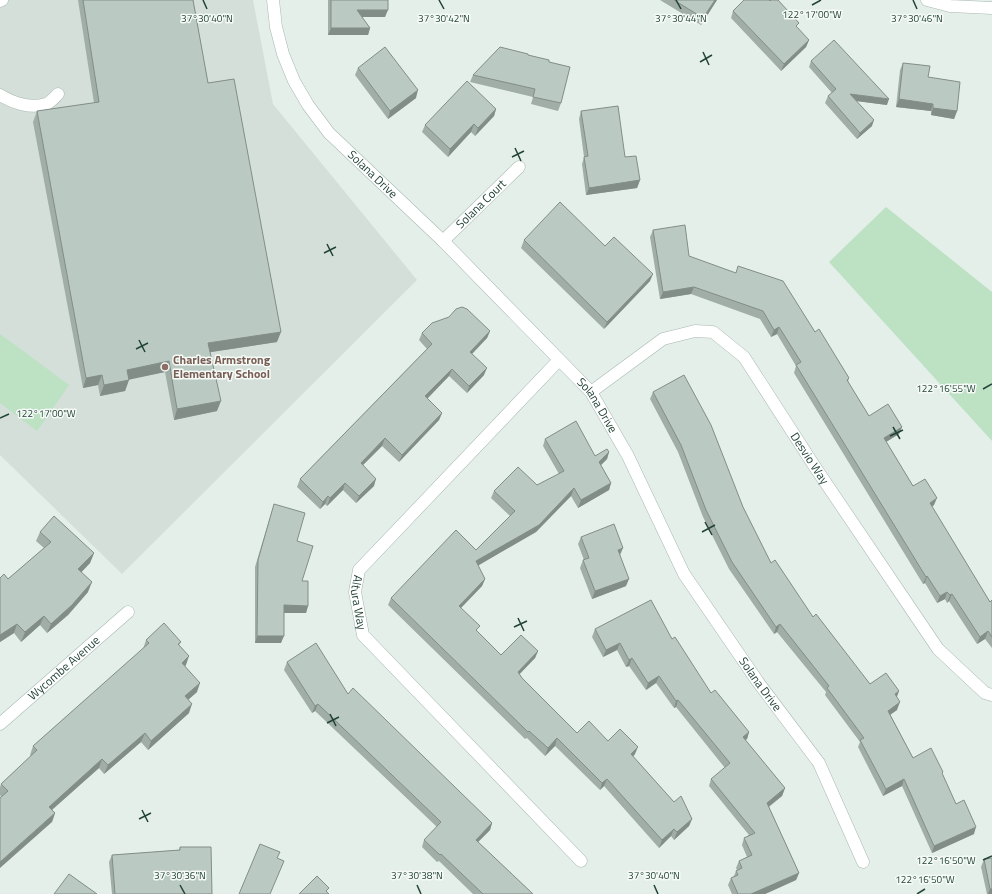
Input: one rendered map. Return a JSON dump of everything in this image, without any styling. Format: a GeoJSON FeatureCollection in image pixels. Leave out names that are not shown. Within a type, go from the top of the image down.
{"type":"FeatureCollection","features":[{"type":"Feature","properties":{"kind":"street","name":"Solana Drive"},"geometry":{"type":"LineString","coordinates":[[273,0],[276,27],[283,54],[294,81],[308,105],[329,133],[443,241],[591,392],[628,456],[684,574],[758,682],[819,763],[863,862]]}},
{"type":"Feature","properties":{"kind":"street"},"geometry":{"type":"LineString","coordinates":[[927,0],[950,6],[992,8]]}},
{"type":"Feature","properties":{"kind":"street"},"geometry":{"type":"LineString","coordinates":[[0,95],[10,101],[31,106],[47,104],[58,94]]}},
{"type":"Feature","properties":{"kind":"street","name":"Solana Court"},"geometry":{"type":"LineString","coordinates":[[443,241],[519,166]]}},
{"type":"Feature","properties":{"kind":"street","name":"Desvio Way"},"geometry":{"type":"LineString","coordinates":[[591,392],[663,339],[695,331],[714,332],[744,357],[813,464],[938,649],[985,693],[992,695]]}},
{"type":"Feature","properties":{"kind":"street","name":"Altura Way"},"geometry":{"type":"LineString","coordinates":[[559,360],[359,570],[355,592],[363,635],[581,861]]}},
{"type":"Feature","properties":{"kind":"street","name":"Wycombe Avenue"},"geometry":{"type":"LineString","coordinates":[[0,724],[128,612]]}},
{"type":"Feature","properties":{"kind":"shaded area","name":"Charles Armstrong Elementary School"},"geometry":{"type":"Polygon","coordinates":[[[0,0],[253,0],[273,104],[417,280],[122,574],[0,455],[0,0]]]}},
{"type":"Feature","properties":{"kind":"green space"},"geometry":{"type":"Polygon","coordinates":[[[886,207],[992,292],[992,441],[829,262],[886,207]]]}},
{"type":"Feature","properties":{"kind":"green space"},"geometry":{"type":"Polygon","coordinates":[[[0,334],[69,385],[37,431],[0,403],[0,334]]]}},
{"type":"Feature","properties":{"kind":"building"},"geometry":{"type":"Polygon","coordinates":[[[83,0],[193,0],[208,83],[234,79],[281,332],[208,343],[221,401],[177,409],[169,361],[127,370],[129,380],[104,385],[102,375],[86,378],[37,111],[99,102],[83,0]]]}},
{"type":"Feature","properties":{"kind":"building"},"geometry":{"type":"Polygon","coordinates":[[[331,0],[388,0],[388,10],[357,10],[370,28],[331,28],[331,0]]]}},
{"type":"Feature","properties":{"kind":"building"},"geometry":{"type":"Polygon","coordinates":[[[674,0],[715,0],[703,18],[674,0]]]}},
{"type":"Feature","properties":{"kind":"building"},"geometry":{"type":"Polygon","coordinates":[[[744,0],[778,0],[799,23],[796,26],[809,40],[784,64],[733,11],[744,0]]]}},
{"type":"Feature","properties":{"kind":"building"},"geometry":{"type":"Polygon","coordinates":[[[834,40],[889,99],[850,94],[874,120],[860,133],[828,96],[836,89],[811,61],[834,40]]]}},
{"type":"Feature","properties":{"kind":"building"},"geometry":{"type":"Polygon","coordinates":[[[385,47],[418,90],[390,111],[358,68],[385,47]]]}},
{"type":"Feature","properties":{"kind":"building"},"geometry":{"type":"Polygon","coordinates":[[[500,47],[570,67],[561,103],[533,97],[535,89],[473,75],[500,47]]]}},
{"type":"Feature","properties":{"kind":"building"},"geometry":{"type":"Polygon","coordinates":[[[903,63],[930,66],[928,77],[960,82],[957,111],[933,108],[933,104],[899,99],[903,63]]]}},
{"type":"Feature","properties":{"kind":"building"},"geometry":{"type":"Polygon","coordinates":[[[467,81],[496,109],[478,128],[474,124],[450,149],[425,125],[467,81]]]}},
{"type":"Feature","properties":{"kind":"building"},"geometry":{"type":"Polygon","coordinates":[[[618,106],[625,157],[636,156],[640,180],[589,188],[584,157],[588,156],[581,111],[618,106]]]}},
{"type":"Feature","properties":{"kind":"building"},"geometry":{"type":"Polygon","coordinates":[[[560,202],[605,246],[614,237],[653,274],[607,322],[524,240],[560,202]]]}},
{"type":"Feature","properties":{"kind":"building"},"geometry":{"type":"Polygon","coordinates":[[[685,225],[689,256],[736,273],[738,266],[783,281],[815,332],[819,329],[849,378],[847,380],[869,416],[888,404],[902,427],[884,438],[913,486],[925,479],[937,498],[930,503],[990,602],[992,600],[992,637],[988,631],[980,637],[952,594],[950,595],[947,592],[940,596],[927,576],[926,577],[796,365],[801,362],[779,327],[774,330],[763,311],[694,287],[663,292],[653,230],[685,225]]]}},
{"type":"Feature","properties":{"kind":"building"},"geometry":{"type":"Polygon","coordinates":[[[462,307],[467,309],[490,331],[470,352],[487,368],[469,386],[452,369],[425,396],[442,413],[402,455],[385,438],[361,463],[376,479],[359,496],[345,483],[330,498],[328,496],[323,502],[300,479],[432,344],[422,333],[432,323],[449,317],[456,309],[462,307]]]}},
{"type":"Feature","properties":{"kind":"building"},"geometry":{"type":"Polygon","coordinates":[[[684,375],[711,425],[743,507],[771,563],[775,560],[813,617],[816,614],[870,684],[886,673],[899,691],[895,694],[900,702],[888,711],[913,758],[931,748],[956,804],[964,800],[976,827],[934,846],[904,779],[886,789],[860,740],[864,738],[827,688],[829,686],[780,624],[776,627],[732,562],[706,510],[681,445],[653,392],[684,375]]]}},
{"type":"Feature","properties":{"kind":"building"},"geometry":{"type":"Polygon","coordinates":[[[576,421],[595,456],[607,449],[609,452],[599,462],[611,483],[581,500],[574,488],[539,525],[476,561],[485,579],[459,606],[480,626],[476,630],[501,655],[521,635],[538,651],[518,672],[522,678],[577,733],[589,721],[608,741],[620,729],[638,747],[631,754],[674,802],[681,796],[692,819],[677,832],[674,829],[662,840],[607,779],[602,783],[557,738],[548,748],[529,731],[528,732],[391,598],[456,530],[476,550],[515,511],[494,491],[518,467],[537,485],[564,471],[545,439],[576,421]]]}},
{"type":"Feature","properties":{"kind":"building"},"geometry":{"type":"Polygon","coordinates":[[[274,504],[305,513],[297,541],[313,546],[302,581],[308,581],[308,606],[284,605],[284,636],[257,636],[258,560],[274,504]]]}},
{"type":"Feature","properties":{"kind":"building"},"geometry":{"type":"Polygon","coordinates":[[[54,516],[94,553],[78,569],[92,582],[72,605],[51,624],[44,616],[25,632],[17,624],[0,635],[0,578],[4,574],[8,579],[51,542],[40,532],[54,516]]]}},
{"type":"Feature","properties":{"kind":"building"},"geometry":{"type":"Polygon","coordinates":[[[614,524],[623,548],[618,550],[629,579],[595,591],[583,560],[589,558],[581,537],[614,524]]]}},
{"type":"Feature","properties":{"kind":"building"},"geometry":{"type":"Polygon","coordinates":[[[651,600],[672,639],[675,637],[711,693],[715,690],[749,732],[743,737],[785,788],[767,803],[799,873],[751,894],[738,894],[731,878],[738,875],[736,871],[742,868],[739,861],[752,855],[744,838],[755,833],[711,779],[730,763],[678,700],[676,701],[659,676],[648,683],[632,658],[629,660],[620,643],[606,650],[595,629],[651,600]]]}},
{"type":"Feature","properties":{"kind":"building"},"geometry":{"type":"Polygon","coordinates":[[[164,623],[181,642],[178,644],[189,656],[182,663],[200,683],[185,696],[192,704],[151,741],[145,733],[108,765],[102,759],[49,807],[55,813],[0,862],[0,798],[8,791],[1,784],[37,750],[33,746],[149,643],[146,640],[164,623]]]}},
{"type":"Feature","properties":{"kind":"building"},"geometry":{"type":"Polygon","coordinates":[[[316,643],[348,694],[353,688],[492,823],[476,840],[533,894],[483,894],[424,840],[441,822],[318,704],[315,706],[287,662],[316,643]]]}},
{"type":"Feature","properties":{"kind":"building"},"geometry":{"type":"Polygon","coordinates":[[[260,844],[280,852],[277,858],[284,861],[270,894],[239,894],[260,844]]]}},
{"type":"Feature","properties":{"kind":"building"},"geometry":{"type":"Polygon","coordinates":[[[180,847],[211,847],[212,894],[115,894],[112,855],[180,850],[180,847]]]}},
{"type":"Feature","properties":{"kind":"building"},"geometry":{"type":"Polygon","coordinates":[[[992,858],[992,889],[990,889],[984,859],[992,858]]]}},
{"type":"Feature","properties":{"kind":"building"},"geometry":{"type":"Polygon","coordinates":[[[69,874],[97,894],[54,894],[69,874]]]}},
{"type":"Feature","properties":{"kind":"building"},"geometry":{"type":"Polygon","coordinates":[[[317,876],[329,888],[326,891],[329,894],[299,894],[317,876]]]}},
{"type":"Feature","properties":{"kind":"place","name":"Charles Armstrong Elementary School"},"geometry":{"type":"Point","coordinates":[165,367]}}]}
